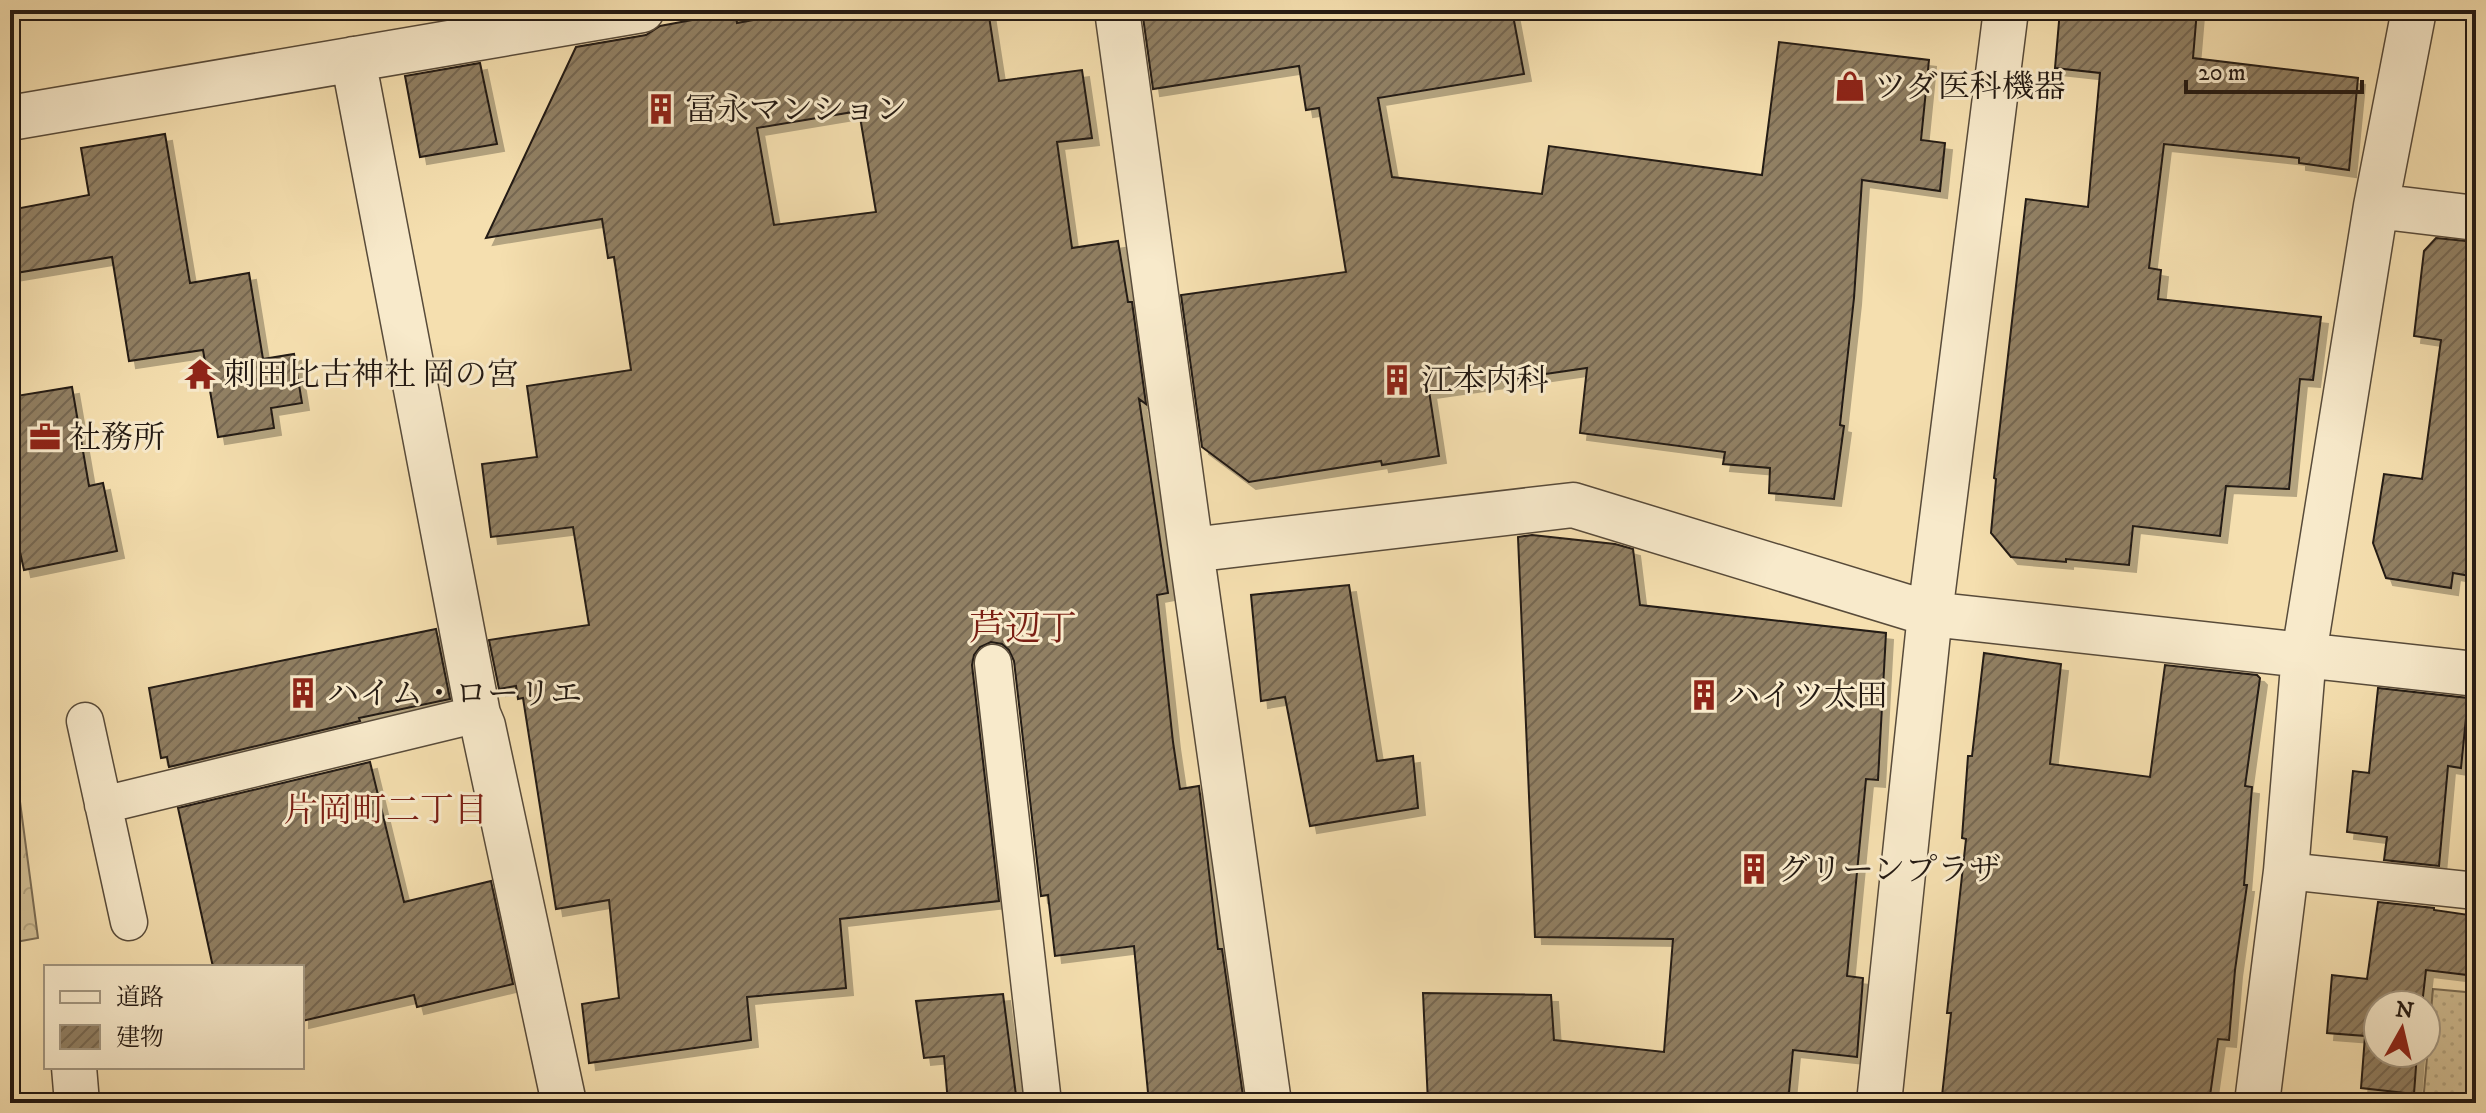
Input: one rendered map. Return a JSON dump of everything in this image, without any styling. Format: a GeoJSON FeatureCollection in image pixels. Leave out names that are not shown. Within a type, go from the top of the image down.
{"type":"FeatureCollection","features":[{"type":"Feature","properties":{"kind":"street"},"geometry":{"type":"LineString","coordinates":[[10,118],[642,10]]}},
{"type":"Feature","properties":{"kind":"street"},"geometry":{"type":"LineString","coordinates":[[1117,10],[1269,1103]]}},
{"type":"Feature","properties":{"kind":"street"},"geometry":{"type":"LineString","coordinates":[[1879,1103],[1930,614],[2006,10]]}},
{"type":"Feature","properties":{"kind":"street"},"geometry":{"type":"LineString","coordinates":[[2257,1103],[2286,871],[2304,654],[2376,206],[2414,10]]}},
{"type":"Feature","properties":{"kind":"street"},"geometry":{"type":"LineString","coordinates":[[353,59],[478,714],[564,1103]]}},
{"type":"Feature","properties":{"kind":"street"},"geometry":{"type":"LineString","coordinates":[[2376,206],[2476,218]]}},
{"type":"Feature","properties":{"kind":"street"},"geometry":{"type":"LineString","coordinates":[[1191,550],[1573,505],[1930,614],[2476,674]]}},
{"type":"Feature","properties":{"kind":"street"},"geometry":{"type":"LineString","coordinates":[[74,1069],[77,1103]]}},
{"type":"Feature","properties":{"kind":"lane"},"geometry":{"type":"LineString","coordinates":[[993,663],[1043,1103]]}},
{"type":"Feature","properties":{"kind":"lane"},"geometry":{"type":"LineString","coordinates":[[103,805],[478,714]]}},
{"type":"Feature","properties":{"kind":"lane"},"geometry":{"type":"LineString","coordinates":[[85,721],[129,922]]}},
{"type":"Feature","properties":{"kind":"lane"},"geometry":{"type":"LineString","coordinates":[[2286,871],[2476,891]]}},
{"type":"Feature","properties":{"kind":"green space"},"geometry":{"type":"Polygon","coordinates":[[[10,726],[38,938],[10,943],[10,726]]]}},
{"type":"Feature","properties":{"kind":"green space"},"geometry":{"type":"Polygon","coordinates":[[[2442,990],[2476,993],[2476,1103],[2423,1103],[2426,1069],[2442,1069],[2442,990]]]}},
{"type":"Feature","properties":{"kind":"building"},"geometry":{"type":"Polygon","coordinates":[[[806,10],[988,10],[999,81],[1082,70],[1092,138],[1057,142],[1072,248],[1118,241],[1128,302],[1132,302],[1146,404],[1139,399],[1168,593],[1157,595],[1173,742],[1180,789],[1199,786],[1218,949],[1222,949],[1244,1103],[1149,1103],[1134,946],[1055,956],[1048,895],[1041,896],[1014,661],[1002,644],[991,642],[980,647],[972,665],[999,901],[840,919],[846,988],[747,997],[751,1040],[589,1063],[582,1004],[619,998],[609,900],[556,909],[523,698],[518,699],[516,686],[499,689],[489,640],[589,625],[573,527],[491,537],[482,464],[537,457],[527,386],[631,370],[614,257],[608,258],[602,219],[486,238],[576,47],[646,35],[660,26],[735,12],[737,23],[806,10]],[[859,111],[757,128],[774,225],[876,212],[859,111]]]}},
{"type":"Feature","properties":{"kind":"building"},"geometry":{"type":"Polygon","coordinates":[[[1142,10],[1512,10],[1524,74],[1378,98],[1392,177],[1542,194],[1549,146],[1762,175],[1779,42],[1929,60],[1921,140],[1945,143],[1940,191],[1862,180],[1854,298],[1840,425],[1844,426],[1834,499],[1769,493],[1770,468],[1723,464],[1725,452],[1580,433],[1587,368],[1429,391],[1439,456],[1382,465],[1381,461],[1249,482],[1202,447],[1181,295],[1346,272],[1319,108],[1306,110],[1299,66],[1153,89],[1142,10]]]}},
{"type":"Feature","properties":{"kind":"building"},"geometry":{"type":"Polygon","coordinates":[[[2060,10],[2197,10],[2193,58],[2358,78],[2349,170],[2299,163],[2299,158],[2164,144],[2149,268],[2161,270],[2158,299],[2321,317],[2313,380],[2300,379],[2289,489],[2226,486],[2220,536],[2133,526],[2129,565],[2011,557],[1991,533],[1994,478],[2026,199],[2088,207],[2100,73],[2055,68],[2060,10]]]}},
{"type":"Feature","properties":{"kind":"building"},"geometry":{"type":"Polygon","coordinates":[[[480,63],[497,144],[420,157],[405,76],[480,63]]]}},
{"type":"Feature","properties":{"kind":"building"},"geometry":{"type":"Polygon","coordinates":[[[165,134],[190,283],[249,273],[263,359],[294,354],[302,403],[271,408],[274,428],[218,437],[203,350],[129,361],[112,257],[10,274],[10,210],[89,195],[81,148],[165,134]]]}},
{"type":"Feature","properties":{"kind":"building"},"geometry":{"type":"Polygon","coordinates":[[[2436,238],[2476,242],[2476,577],[2453,573],[2451,588],[2386,578],[2373,543],[2384,474],[2422,479],[2441,340],[2414,336],[2424,251],[2436,238]]]}},
{"type":"Feature","properties":{"kind":"building"},"geometry":{"type":"Polygon","coordinates":[[[72,387],[89,486],[103,483],[117,551],[24,570],[10,507],[10,397],[72,387]]]}},
{"type":"Feature","properties":{"kind":"building"},"geometry":{"type":"Polygon","coordinates":[[[1532,535],[1615,544],[1633,549],[1640,605],[1886,633],[1878,780],[1866,779],[1847,976],[1863,978],[1857,1057],[1793,1050],[1788,1103],[1428,1103],[1423,993],[1551,995],[1554,1040],[1664,1052],[1673,939],[1535,937],[1518,537],[1532,535]]]}},
{"type":"Feature","properties":{"kind":"building"},"geometry":{"type":"Polygon","coordinates":[[[1349,585],[1377,761],[1413,756],[1418,808],[1310,826],[1285,697],[1261,701],[1251,595],[1349,585]]]}},
{"type":"Feature","properties":{"kind":"building","name":"ハイム・ローリエ"},"geometry":{"type":"Polygon","coordinates":[[[436,629],[450,699],[359,718],[360,721],[169,767],[167,757],[161,758],[149,688],[436,629]]]}},
{"type":"Feature","properties":{"kind":"building"},"geometry":{"type":"Polygon","coordinates":[[[1984,653],[2061,664],[2050,764],[2150,777],[2165,665],[2257,675],[2260,678],[2245,786],[2252,787],[2244,885],[2247,885],[2229,1040],[2218,1039],[2209,1103],[2010,1103],[1942,1096],[1951,1013],[1947,1013],[1966,839],[1962,838],[1968,756],[1972,756],[1984,653]]]}},
{"type":"Feature","properties":{"kind":"building"},"geometry":{"type":"Polygon","coordinates":[[[2378,688],[2468,698],[2461,768],[2448,766],[2439,866],[2384,860],[2387,837],[2347,832],[2353,771],[2369,773],[2378,688]]]}},
{"type":"Feature","properties":{"kind":"building"},"geometry":{"type":"Polygon","coordinates":[[[370,762],[404,902],[491,881],[513,984],[417,1007],[414,995],[304,1021],[304,965],[213,965],[178,808],[370,762]]]}},
{"type":"Feature","properties":{"kind":"building"},"geometry":{"type":"Polygon","coordinates":[[[2378,902],[2476,916],[2476,976],[2426,970],[2424,989],[2362,989],[2362,1036],[2327,1033],[2332,975],[2367,979],[2378,902]]]}},
{"type":"Feature","properties":{"kind":"building"},"geometry":{"type":"Polygon","coordinates":[[[1003,994],[1017,1103],[948,1103],[944,1056],[924,1058],[916,1001],[1003,994]]]}},
{"type":"Feature","properties":{"kind":"building"},"geometry":{"type":"Polygon","coordinates":[[[2362,1069],[2416,1069],[2414,1094],[2361,1088],[2362,1069]]]}},
{"type":"Feature","properties":{"kind":"place","name":"ツダ医科機器"},"geometry":{"type":"Point","coordinates":[1850,86]}},
{"type":"Feature","properties":{"kind":"place","name":"冨永マンション"},"geometry":{"type":"Point","coordinates":[661,109]}},
{"type":"Feature","properties":{"kind":"place","name":"刺田比古神社 岡の宮"},"geometry":{"type":"Point","coordinates":[200,374]}},
{"type":"Feature","properties":{"kind":"place","name":"江本内科"},"geometry":{"type":"Point","coordinates":[1397,380]}},
{"type":"Feature","properties":{"kind":"place","name":"社務所"},"geometry":{"type":"Point","coordinates":[45,437]}},
{"type":"Feature","properties":{"kind":"place","name":"ハイム・ローリエ"},"geometry":{"type":"Point","coordinates":[303,693]}},
{"type":"Feature","properties":{"kind":"place","name":"ハイツ太田"},"geometry":{"type":"Point","coordinates":[1704,695]}},
{"type":"Feature","properties":{"kind":"place","name":"グリーンプラザ"},"geometry":{"type":"Point","coordinates":[1754,869]}},
{"type":"Feature","properties":{"kind":"district","name":"芦辺丁"},"geometry":{"type":"Point","coordinates":[1023,627]}},
{"type":"Feature","properties":{"kind":"district","name":"片岡町二丁目"},"geometry":{"type":"Point","coordinates":[386,809]}}]}
